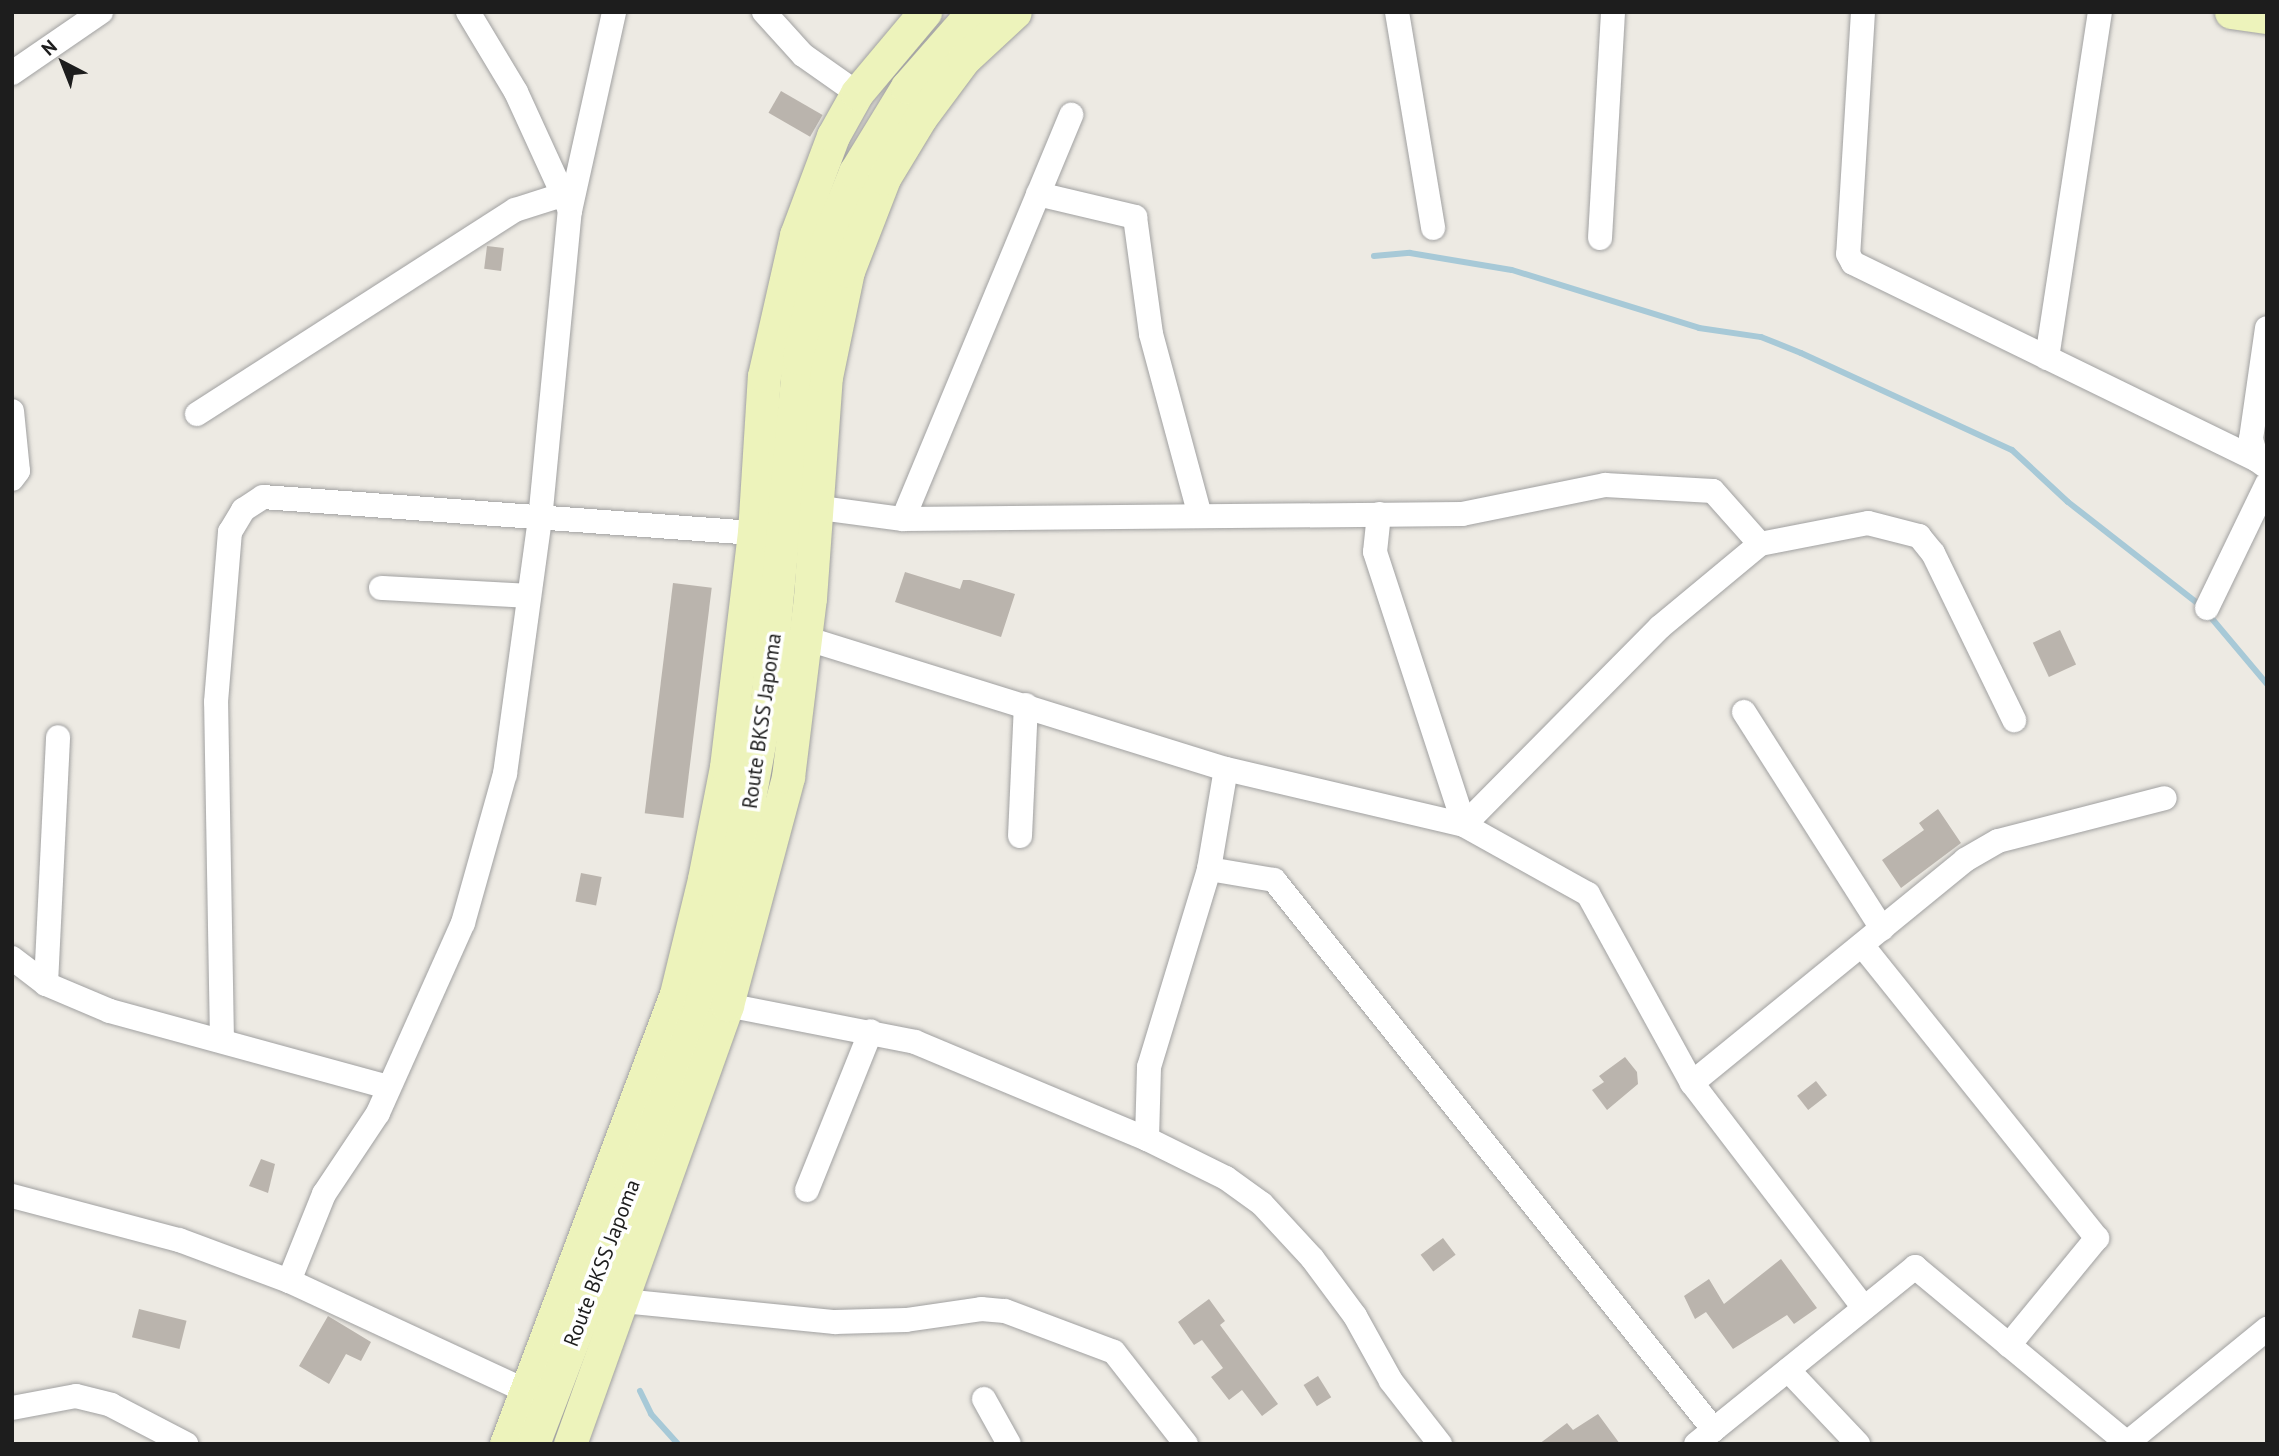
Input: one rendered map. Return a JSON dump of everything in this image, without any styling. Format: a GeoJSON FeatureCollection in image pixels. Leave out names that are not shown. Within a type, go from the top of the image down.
{"type":"FeatureCollection","features":[{"type":"Feature","properties":{"kind":"main road"},"geometry":{"type":"LineString","coordinates":[[506,1444],[676,994],[726,766],[754,533],[764,376],[796,235],[833,136],[857,93],[925,12]]}},
{"type":"Feature","properties":{"kind":"main road","name":"Route BKSS Japoma"},"geometry":{"type":"LineString","coordinates":[[533,1444],[700,1007],[728,913],[767,701],[799,358],[821,256],[855,172],[901,98],[948,36],[973,12]]}},
{"type":"Feature","properties":{"kind":"main road"},"geometry":{"type":"LineString","coordinates":[[570,1444],[727,1005],[788,777],[805,638],[813,507],[826,377],[848,271],[884,178],[964,59],[1015,12]]}},
{"type":"Feature","properties":{"kind":"main road"},"geometry":{"type":"LineString","coordinates":[[2231,12],[2267,17]]}},
{"type":"Feature","properties":{"kind":"street"},"geometry":{"type":"LineString","coordinates":[[12,73],[101,12]]}},
{"type":"Feature","properties":{"kind":"street"},"geometry":{"type":"LineString","coordinates":[[468,12],[493,49],[567,203]]}},
{"type":"Feature","properties":{"kind":"street"},"geometry":{"type":"LineString","coordinates":[[289,1281],[324,1194],[364,1138],[474,894],[505,774],[540,520],[567,203],[614,12]]}},
{"type":"Feature","properties":{"kind":"street"},"geometry":{"type":"LineString","coordinates":[[764,12],[803,55],[857,93]]}},
{"type":"Feature","properties":{"kind":"street"},"geometry":{"type":"LineString","coordinates":[[1396,12],[1433,228]]}},
{"type":"Feature","properties":{"kind":"street"},"geometry":{"type":"LineString","coordinates":[[1600,238],[1613,12]]}},
{"type":"Feature","properties":{"kind":"street"},"geometry":{"type":"LineString","coordinates":[[1863,12],[1848,254],[1853,263],[2262,463]]}},
{"type":"Feature","properties":{"kind":"street"},"geometry":{"type":"LineString","coordinates":[[2047,358],[2100,12]]}},
{"type":"Feature","properties":{"kind":"street"},"geometry":{"type":"LineString","coordinates":[[903,519],[1071,115]]}},
{"type":"Feature","properties":{"kind":"street"},"geometry":{"type":"LineString","coordinates":[[1038,194],[1135,217],[1150,334],[1200,515]]}},
{"type":"Feature","properties":{"kind":"street"},"geometry":{"type":"LineString","coordinates":[[197,414],[515,210],[567,203]]}},
{"type":"Feature","properties":{"kind":"street"},"geometry":{"type":"LineString","coordinates":[[2262,463],[2251,439],[2267,328]]}},
{"type":"Feature","properties":{"kind":"street"},"geometry":{"type":"LineString","coordinates":[[12,411],[18,471],[12,479]]}},
{"type":"Feature","properties":{"kind":"street"},"geometry":{"type":"LineString","coordinates":[[2207,608],[2267,484]]}},
{"type":"Feature","properties":{"kind":"street"},"geometry":{"type":"LineString","coordinates":[[813,507],[903,519],[1462,514],[1605,485],[1713,491],[1760,544]]}},
{"type":"Feature","properties":{"kind":"street"},"geometry":{"type":"LineString","coordinates":[[222,1041],[216,702],[230,532],[243,510],[263,497],[540,520],[754,533]]}},
{"type":"Feature","properties":{"kind":"street"},"geometry":{"type":"LineString","coordinates":[[1379,514],[1375,552],[1464,825]]}},
{"type":"Feature","properties":{"kind":"street"},"geometry":{"type":"LineString","coordinates":[[1464,825],[1660,627],[1760,544],[1868,523],[1919,537],[1933,553],[2014,720]]}},
{"type":"Feature","properties":{"kind":"street"},"geometry":{"type":"LineString","coordinates":[[380,587],[528,596]]}},
{"type":"Feature","properties":{"kind":"street"},"geometry":{"type":"LineString","coordinates":[[805,638],[1226,769],[1464,825],[1588,894],[1692,1083],[1864,1308]]}},
{"type":"Feature","properties":{"kind":"street"},"geometry":{"type":"LineString","coordinates":[[1020,836],[1026,705]]}},
{"type":"Feature","properties":{"kind":"street"},"geometry":{"type":"LineString","coordinates":[[1744,712],[1882,929]]}},
{"type":"Feature","properties":{"kind":"street"},"geometry":{"type":"LineString","coordinates":[[46,984],[58,737]]}},
{"type":"Feature","properties":{"kind":"street"},"geometry":{"type":"LineString","coordinates":[[1147,1139],[1149,1067],[1209,869],[1226,769]]}},
{"type":"Feature","properties":{"kind":"street"},"geometry":{"type":"LineString","coordinates":[[1692,1083],[1965,860],[1998,841],[2165,798]]}},
{"type":"Feature","properties":{"kind":"street"},"geometry":{"type":"LineString","coordinates":[[1209,869],[1274,880],[1704,1439],[1914,1267],[2128,1443],[2267,1329]]}},
{"type":"Feature","properties":{"kind":"street"},"geometry":{"type":"LineString","coordinates":[[1862,945],[2097,1238],[2009,1345]]}},
{"type":"Feature","properties":{"kind":"street"},"geometry":{"type":"LineString","coordinates":[[12,958],[46,984],[110,1011],[387,1087]]}},
{"type":"Feature","properties":{"kind":"street"},"geometry":{"type":"LineString","coordinates":[[727,1005],[871,1031],[915,1042],[1147,1139],[1215,1172],[1262,1204],[1312,1258],[1355,1316],[1391,1381],[1440,1444]]}},
{"type":"Feature","properties":{"kind":"street"},"geometry":{"type":"LineString","coordinates":[[807,1190],[871,1031]]}},
{"type":"Feature","properties":{"kind":"street"},"geometry":{"type":"LineString","coordinates":[[12,1196],[179,1240],[289,1281],[526,1391]]}},
{"type":"Feature","properties":{"kind":"street"},"geometry":{"type":"LineString","coordinates":[[623,1301],[835,1322],[906,1320],[981,1308],[1005,1311],[1114,1352],[1186,1444]]}},
{"type":"Feature","properties":{"kind":"street"},"geometry":{"type":"LineString","coordinates":[[1788,1370],[1858,1444]]}},
{"type":"Feature","properties":{"kind":"street"},"geometry":{"type":"LineString","coordinates":[[12,1408],[76,1396],[111,1405],[186,1444]]}},
{"type":"Feature","properties":{"kind":"street"},"geometry":{"type":"LineString","coordinates":[[984,1399],[1009,1444]]}},
{"type":"Feature","properties":{"kind":"building"},"geometry":{"type":"Polygon","coordinates":[[[781,91],[823,115],[810,137],[768,113],[781,91]]]}},
{"type":"Feature","properties":{"kind":"building"},"geometry":{"type":"Polygon","coordinates":[[[487,246],[504,248],[501,271],[484,269],[487,246]]]}},
{"type":"Feature","properties":{"kind":"building"},"geometry":{"type":"Polygon","coordinates":[[[905,572],[960,589],[963,580],[970,580],[1015,594],[1001,637],[895,602],[905,572]]]}},
{"type":"Feature","properties":{"kind":"building"},"geometry":{"type":"Polygon","coordinates":[[[673,583],[712,588],[683,818],[645,813],[673,583]]]}},
{"type":"Feature","properties":{"kind":"building"},"geometry":{"type":"Polygon","coordinates":[[[2060,630],[2076,664],[2049,677],[2033,643],[2060,630]]]}},
{"type":"Feature","properties":{"kind":"building"},"geometry":{"type":"Polygon","coordinates":[[[1938,809],[1961,843],[1901,888],[1882,860],[1924,830],[1919,823],[1938,809]]]}},
{"type":"Feature","properties":{"kind":"building"},"geometry":{"type":"Polygon","coordinates":[[[581,873],[602,877],[596,905],[575,901],[581,873]]]}},
{"type":"Feature","properties":{"kind":"building"},"geometry":{"type":"Polygon","coordinates":[[[1625,1057],[1637,1072],[1638,1084],[1607,1110],[1592,1090],[1604,1082],[1599,1076],[1625,1057]]]}},
{"type":"Feature","properties":{"kind":"building"},"geometry":{"type":"Polygon","coordinates":[[[1816,1081],[1827,1095],[1808,1110],[1797,1096],[1816,1081]]]}},
{"type":"Feature","properties":{"kind":"building"},"geometry":{"type":"Polygon","coordinates":[[[261,1159],[275,1164],[268,1193],[249,1186],[261,1159]]]}},
{"type":"Feature","properties":{"kind":"building"},"geometry":{"type":"Polygon","coordinates":[[[1443,1238],[1456,1255],[1433,1272],[1421,1255],[1443,1238]]]}},
{"type":"Feature","properties":{"kind":"building"},"geometry":{"type":"Polygon","coordinates":[[[1781,1259],[1817,1308],[1794,1324],[1787,1315],[1733,1349],[1706,1312],[1695,1319],[1684,1296],[1709,1279],[1724,1304],[1781,1259]]]}},
{"type":"Feature","properties":{"kind":"building"},"geometry":{"type":"Polygon","coordinates":[[[1209,1299],[1225,1321],[1220,1325],[1278,1404],[1262,1416],[1242,1390],[1229,1400],[1211,1377],[1223,1368],[1202,1340],[1194,1345],[1178,1322],[1209,1299]]]}},
{"type":"Feature","properties":{"kind":"building"},"geometry":{"type":"Polygon","coordinates":[[[139,1309],[187,1321],[180,1349],[132,1337],[139,1309]]]}},
{"type":"Feature","properties":{"kind":"building"},"geometry":{"type":"Polygon","coordinates":[[[328,1316],[371,1342],[361,1361],[346,1354],[329,1384],[299,1366],[328,1316]]]}},
{"type":"Feature","properties":{"kind":"building"},"geometry":{"type":"Polygon","coordinates":[[[1318,1376],[1331,1397],[1317,1406],[1304,1385],[1318,1376]]]}},
{"type":"Feature","properties":{"kind":"building"},"geometry":{"type":"Polygon","coordinates":[[[1598,1414],[1620,1444],[1539,1444],[1567,1423],[1573,1430],[1598,1414]]]}},
{"type":"Feature","properties":{"kind":"waterway"},"geometry":{"type":"LineString","coordinates":[[1374,256],[1410,253],[1512,270],[1699,328],[1761,337],[1801,353],[2012,450],[2068,502],[2201,606]]}},
{"type":"Feature","properties":{"kind":"waterway"},"geometry":{"type":"LineString","coordinates":[[2208,614],[2267,684]]}},
{"type":"Feature","properties":{"kind":"waterway"},"geometry":{"type":"LineString","coordinates":[[640,1391],[651,1414],[678,1444]]}}]}
